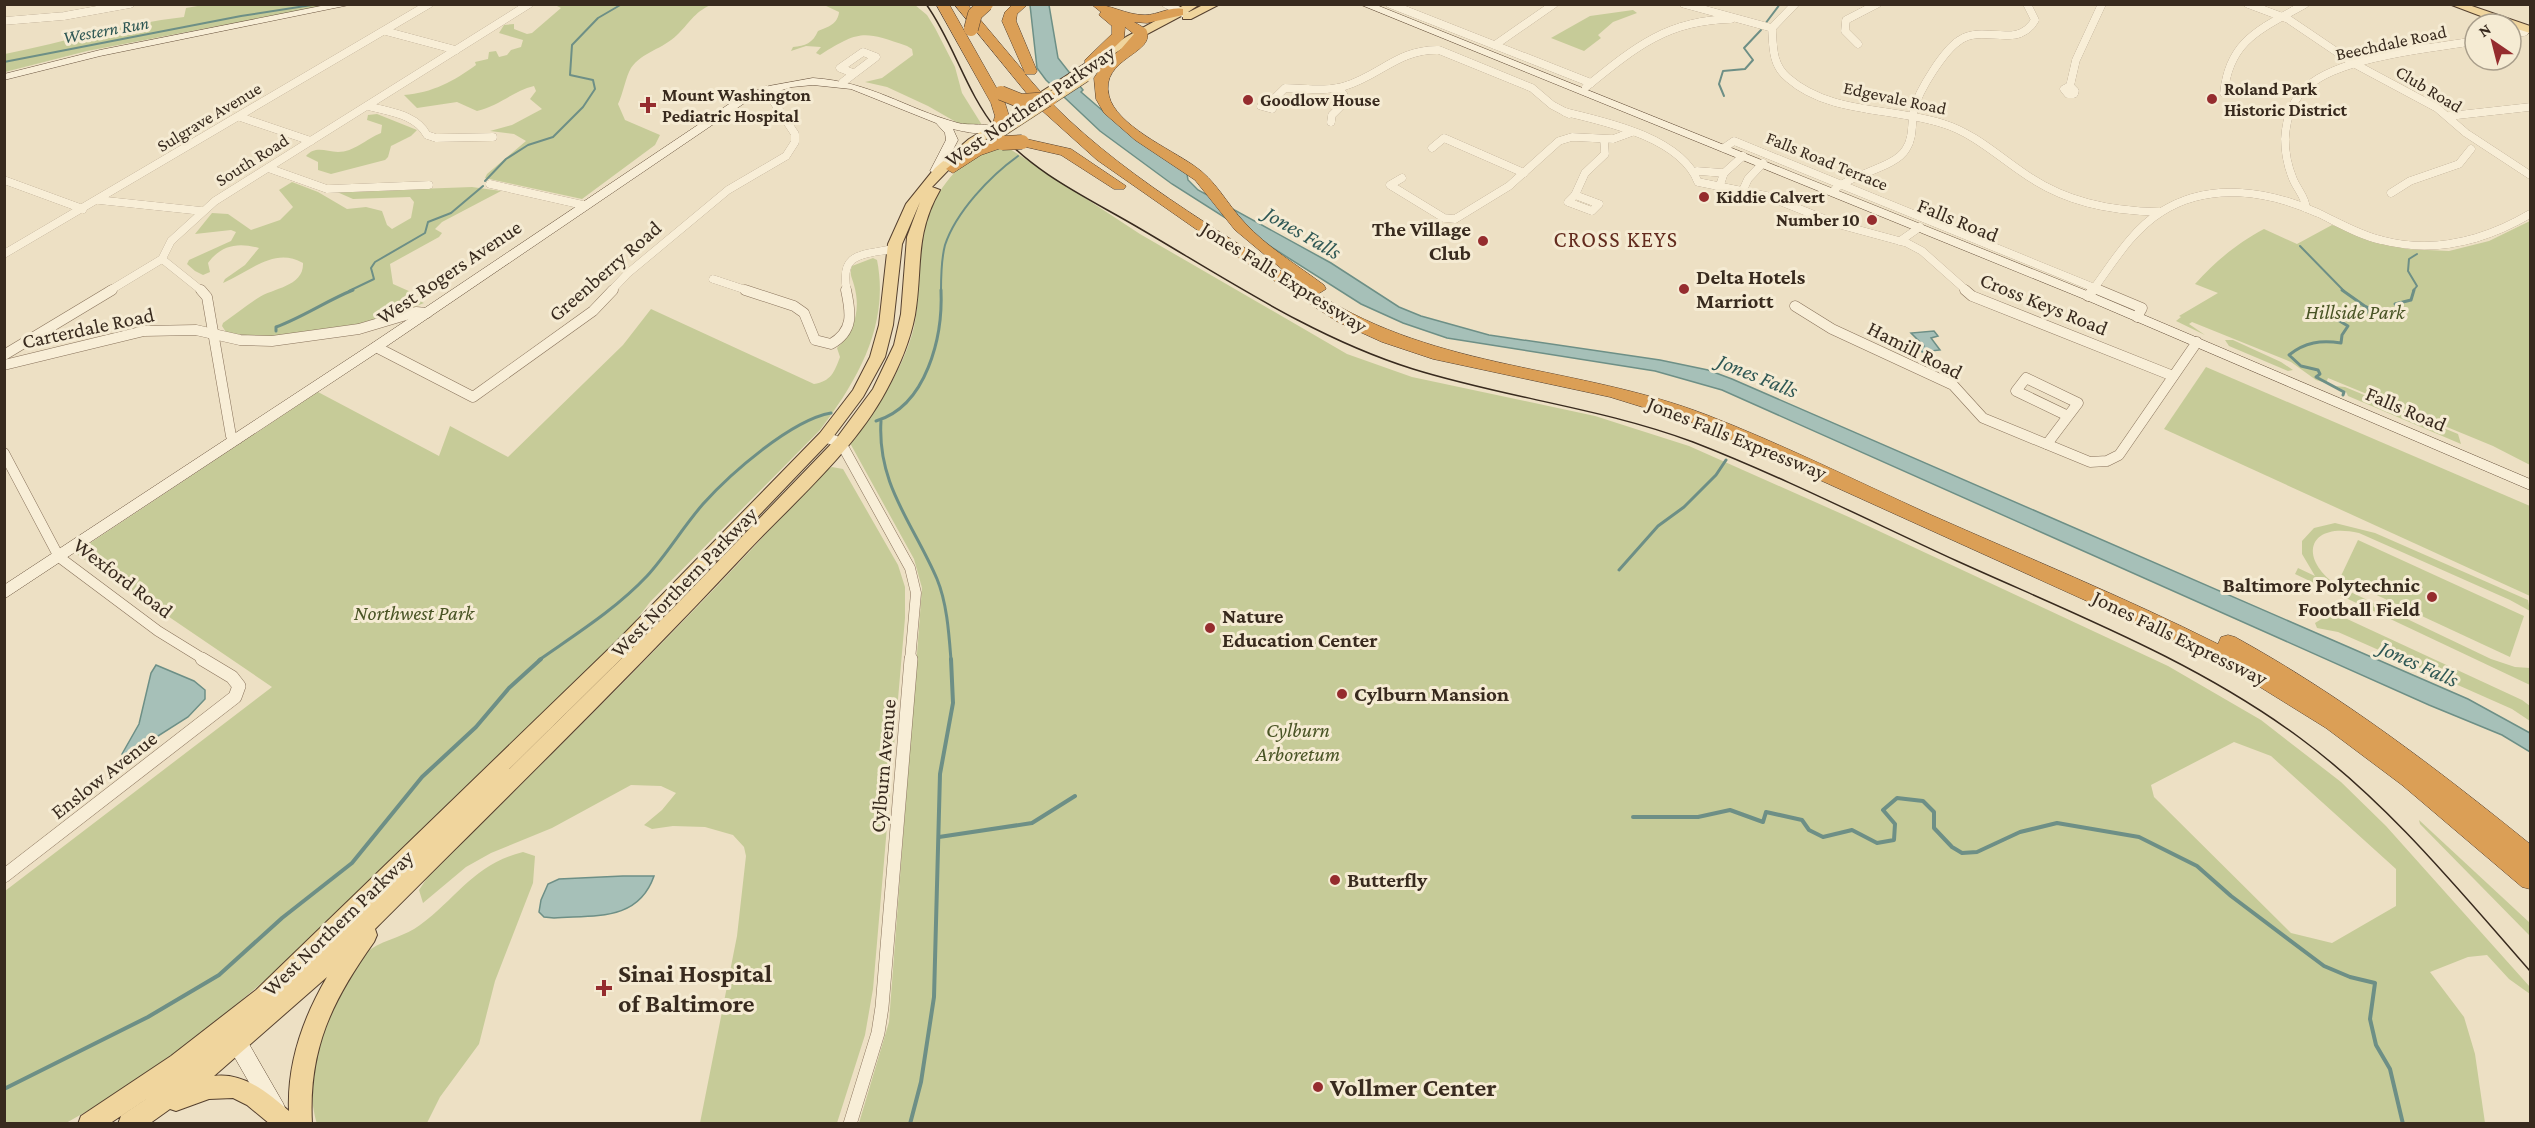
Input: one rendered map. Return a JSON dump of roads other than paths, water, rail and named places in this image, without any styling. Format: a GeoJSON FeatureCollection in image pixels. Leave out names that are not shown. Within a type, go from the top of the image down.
{"type":"FeatureCollection","features":[{"type":"Feature","properties":{"kind":"highway"},"geometry":{"type":"LineString","coordinates":[[942,4],[977,67],[997,94],[1001,111],[996,129]]}},
{"type":"Feature","properties":{"kind":"highway","name":"Jones Falls Expressway"},"geometry":{"type":"LineString","coordinates":[[960,4],[1043,104],[1102,157],[1308,297],[1366,329],[1439,355],[1641,398],[1710,423],[2208,648],[2274,684],[2336,723],[2394,766],[2530,880]]}},
{"type":"Feature","properties":{"kind":"highway","name":"Jones Falls Expressway"},"geometry":{"type":"LineString","coordinates":[[975,4],[1067,112],[1113,152],[1318,289],[1374,320],[1420,338],[1472,352],[1616,380],[1706,409],[2175,616],[2268,664],[2347,713],[2406,757],[2530,858]]}},
{"type":"Feature","properties":{"kind":"highway"},"geometry":{"type":"LineString","coordinates":[[986,4],[975,14],[971,29],[999,71],[1040,113],[1102,157]]}},
{"type":"Feature","properties":{"kind":"highway"},"geometry":{"type":"LineString","coordinates":[[1085,70],[1114,42],[1120,31],[1113,20],[1087,4]]}},
{"type":"Feature","properties":{"kind":"highway"},"geometry":{"type":"LineString","coordinates":[[1097,4],[1113,14],[1140,38]]}},
{"type":"Feature","properties":{"kind":"highway"},"geometry":{"type":"LineString","coordinates":[[1022,5],[1011,12],[1009,21],[1030,71]]}},
{"type":"Feature","properties":{"kind":"highway"},"geometry":{"type":"LineString","coordinates":[[1113,14],[1147,19],[1178,12]]}},
{"type":"Feature","properties":{"kind":"highway"},"geometry":{"type":"LineString","coordinates":[[1114,56],[1140,38]]}},
{"type":"Feature","properties":{"kind":"highway"},"geometry":{"type":"LineString","coordinates":[[1140,38],[1106,69],[1100,84],[1102,98],[1109,111],[1123,124],[1193,171],[1214,191],[1234,220],[1248,234],[1318,289]]}},
{"type":"Feature","properties":{"kind":"highway"},"geometry":{"type":"LineString","coordinates":[[997,94],[1014,100],[1050,99]]}},
{"type":"Feature","properties":{"kind":"highway"},"geometry":{"type":"LineString","coordinates":[[952,169],[976,152],[1000,143],[1022,142],[1054,147],[1074,155],[1299,303],[1359,336],[1435,361],[1579,384]]}},
{"type":"Feature","properties":{"kind":"highway"},"geometry":{"type":"LineString","coordinates":[[2347,713],[2409,754],[2530,845]]}},
{"type":"Feature","properties":{"kind":"main road"},"geometry":{"type":"LineString","coordinates":[[4,77],[100,53],[349,4]]}},
{"type":"Feature","properties":{"kind":"main road","name":"West Northern Parkway"},"geometry":{"type":"LineString","coordinates":[[1140,38],[1178,12],[1215,4]]}},
{"type":"Feature","properties":{"kind":"main road"},"geometry":{"type":"LineString","coordinates":[[2439,4],[2464,12]]}},
{"type":"Feature","properties":{"kind":"main road"},"geometry":{"type":"LineString","coordinates":[[2454,4],[2529,32]]}},
{"type":"Feature","properties":{"kind":"main road","name":"Falls Road"},"geometry":{"type":"LineString","coordinates":[[1365,5],[1763,164],[1836,188],[1920,227],[2092,292],[2137,317],[2530,485]]}},
{"type":"Feature","properties":{"kind":"main road","name":"West Northern Parkway"},"geometry":{"type":"LineString","coordinates":[[89,1124],[231,1037],[306,955],[868,408],[897,353],[908,314],[916,228],[930,196],[952,169],[996,129],[1032,101],[1140,38],[1199,7]]}},
{"type":"Feature","properties":{"kind":"main road","name":"West Northern Parkway"},"geometry":{"type":"LineString","coordinates":[[137,1119],[231,1037],[324,966],[671,620],[833,440],[877,358],[888,316],[894,249],[910,207],[936,171],[951,157],[1050,99],[1085,70],[1114,56]]}},
{"type":"Feature","properties":{"kind":"main road","name":"West Rogers Avenue"},"geometry":{"type":"LineString","coordinates":[[4,593],[427,313],[735,104],[766,90],[805,82],[843,82],[873,91],[940,122],[966,130],[996,129]]}},
{"type":"Feature","properties":{"kind":"main road"},"geometry":{"type":"LineString","coordinates":[[936,171],[952,140],[950,132],[940,122]]}},
{"type":"Feature","properties":{"kind":"main road"},"geometry":{"type":"LineString","coordinates":[[289,1122],[299,1106],[303,1056],[322,1003],[350,957],[401,889]]}},
{"type":"Feature","properties":{"kind":"main road"},"geometry":{"type":"LineString","coordinates":[[231,1037],[289,1122]]}},
{"type":"Feature","properties":{"kind":"main road"},"geometry":{"type":"LineString","coordinates":[[137,1119],[197,1091],[224,1086],[238,1087],[251,1093],[289,1122]]}},
{"type":"Feature","properties":{"kind":"street"},"geometry":{"type":"LineString","coordinates":[[4,21],[64,16],[130,4]]}},
{"type":"Feature","properties":{"kind":"street","name":"Sulgrave Avenue"},"geometry":{"type":"LineString","coordinates":[[4,254],[429,4]]}},
{"type":"Feature","properties":{"kind":"street","name":"South Road"},"geometry":{"type":"LineString","coordinates":[[4,355],[162,260],[171,241],[202,211],[529,4]]}},
{"type":"Feature","properties":{"kind":"street"},"geometry":{"type":"LineString","coordinates":[[1166,4],[1178,12]]}},
{"type":"Feature","properties":{"kind":"street"},"geometry":{"type":"LineString","coordinates":[[1390,4],[1592,83]]}},
{"type":"Feature","properties":{"kind":"street"},"geometry":{"type":"LineString","coordinates":[[1495,45],[1535,15],[1554,4]]}},
{"type":"Feature","properties":{"kind":"street"},"geometry":{"type":"LineString","coordinates":[[1684,4],[1731,19],[1772,28],[1796,4]]}},
{"type":"Feature","properties":{"kind":"street"},"geometry":{"type":"LineString","coordinates":[[1858,44],[1847,34],[1845,24],[1850,16],[1877,4]]}},
{"type":"Feature","properties":{"kind":"street"},"geometry":{"type":"LineString","coordinates":[[1836,188],[1847,177],[1902,154],[1908,145],[1913,116],[1922,92],[1959,40],[1974,35],[2014,35],[2025,32],[2033,26],[2035,20],[2027,4]]}},
{"type":"Feature","properties":{"kind":"street","name":"Club Road"},"geometry":{"type":"LineString","coordinates":[[2248,4],[2283,17],[2353,63],[2449,116],[2466,133],[2530,176]]}},
{"type":"Feature","properties":{"kind":"street"},"geometry":{"type":"LineString","coordinates":[[2224,93],[2223,74],[2232,56],[2251,36],[2305,4]]}},
{"type":"Feature","properties":{"kind":"street"},"geometry":{"type":"LineString","coordinates":[[2070,86],[2074,66],[2092,30],[2097,6]]}},
{"type":"Feature","properties":{"kind":"street"},"geometry":{"type":"LineString","coordinates":[[1699,9],[1701,18]]}},
{"type":"Feature","properties":{"kind":"street"},"geometry":{"type":"LineString","coordinates":[[13,21],[19,14]]}},
{"type":"Feature","properties":{"kind":"street"},"geometry":{"type":"LineString","coordinates":[[1581,91],[1649,38],[1668,28],[1701,18],[1731,19]]}},
{"type":"Feature","properties":{"kind":"street","name":"Edgevale Road"},"geometry":{"type":"LineString","coordinates":[[1772,28],[1770,39],[1775,63],[1783,73],[1801,87],[1844,105],[1937,121],[1963,132],[2056,193],[2088,204],[2127,212],[2160,212],[2195,196],[2221,192],[2264,196],[2306,208],[2370,237],[2418,246],[2475,241],[2530,214]]}},
{"type":"Feature","properties":{"kind":"street"},"geometry":{"type":"LineString","coordinates":[[385,31],[456,51]]}},
{"type":"Feature","properties":{"kind":"street","name":"Beechdale Road"},"geometry":{"type":"LineString","coordinates":[[2306,208],[2285,156],[2288,118],[2293,106],[2311,82],[2325,73],[2353,63],[2463,43]]}},
{"type":"Feature","properties":{"kind":"street","name":"Cross Keys Road"},"geometry":{"type":"LineString","coordinates":[[1271,102],[1285,88],[1338,87],[1356,82],[1404,54],[1420,48],[1431,49],[1524,84],[1565,112],[1580,119],[1610,125],[1653,140],[1696,171],[1698,182],[1743,190],[1837,224],[1900,241],[1922,251],[1972,296],[2173,376]]}},
{"type":"Feature","properties":{"kind":"street"},"geometry":{"type":"LineString","coordinates":[[843,82],[853,73]]}},
{"type":"Feature","properties":{"kind":"street"},"geometry":{"type":"LineString","coordinates":[[1331,122],[1332,115],[1344,103],[1344,95],[1338,87]]}},
{"type":"Feature","properties":{"kind":"street","name":"Greenberry Road"},"geometry":{"type":"LineString","coordinates":[[376,347],[473,397],[593,310],[627,274],[728,190],[786,156],[795,142],[795,134],[766,90]]}},
{"type":"Feature","properties":{"kind":"street"},"geometry":{"type":"LineString","coordinates":[[368,105],[415,121],[424,127],[427,135],[436,138],[493,137]]}},
{"type":"Feature","properties":{"kind":"street"},"geometry":{"type":"LineString","coordinates":[[2449,116],[2530,107]]}},
{"type":"Feature","properties":{"kind":"street"},"geometry":{"type":"LineString","coordinates":[[240,117],[311,141]]}},
{"type":"Feature","properties":{"kind":"street"},"geometry":{"type":"LineString","coordinates":[[1402,178],[1390,185],[1444,218],[1455,219],[1503,190],[1559,141],[1572,137],[1613,139],[1632,132]]}},
{"type":"Feature","properties":{"kind":"street","name":"Club Road"},"geometry":{"type":"LineString","coordinates":[[2466,133],[2472,143],[2471,150]]}},
{"type":"Feature","properties":{"kind":"street"},"geometry":{"type":"LineString","coordinates":[[1432,148],[1444,138],[1524,173]]}},
{"type":"Feature","properties":{"kind":"street"},"geometry":{"type":"LineString","coordinates":[[1575,195],[1585,173],[1605,154],[1604,139]]}},
{"type":"Feature","properties":{"kind":"street","name":"Falls Road Terrace"},"geometry":{"type":"LineString","coordinates":[[1724,148],[1734,141],[1836,188],[2092,292]]}},
{"type":"Feature","properties":{"kind":"street"},"geometry":{"type":"LineString","coordinates":[[2391,193],[2410,181],[2459,164],[2471,150],[2490,150]]}},
{"type":"Feature","properties":{"kind":"street"},"geometry":{"type":"LineString","coordinates":[[1720,185],[1724,173],[1743,156]]}},
{"type":"Feature","properties":{"kind":"street"},"geometry":{"type":"LineString","coordinates":[[1743,190],[1748,178],[1763,164]]}},
{"type":"Feature","properties":{"kind":"street"},"geometry":{"type":"LineString","coordinates":[[268,168],[327,189],[429,185]]}},
{"type":"Feature","properties":{"kind":"street"},"geometry":{"type":"LineString","coordinates":[[1696,171],[1724,173]]}},
{"type":"Feature","properties":{"kind":"street"},"geometry":{"type":"LineString","coordinates":[[4,180],[83,209]]}},
{"type":"Feature","properties":{"kind":"street"},"geometry":{"type":"LineString","coordinates":[[490,184],[583,205]]}},
{"type":"Feature","properties":{"kind":"street"},"geometry":{"type":"LineString","coordinates":[[98,200],[202,211]]}},
{"type":"Feature","properties":{"kind":"street","name":"Edgevale Road"},"geometry":{"type":"LineString","coordinates":[[2127,212],[2143,225]]}},
{"type":"Feature","properties":{"kind":"street"},"geometry":{"type":"LineString","coordinates":[[2092,292],[2143,225],[2160,212]]}},
{"type":"Feature","properties":{"kind":"street"},"geometry":{"type":"LineString","coordinates":[[1900,241],[1920,227]]}},
{"type":"Feature","properties":{"kind":"street"},"geometry":{"type":"LineString","coordinates":[[712,279],[794,306],[804,313],[815,340],[831,344],[841,338],[849,323],[849,297],[844,268],[858,257],[894,249]]}},
{"type":"Feature","properties":{"kind":"street"},"geometry":{"type":"LineString","coordinates":[[162,260],[205,292],[231,436],[237,439]]}},
{"type":"Feature","properties":{"kind":"street","name":"Hamill Road"},"geometry":{"type":"LineString","coordinates":[[1795,306],[1832,329],[1953,385],[1960,390],[1969,406],[1983,418],[2090,462],[2112,460],[2124,449],[2197,342]]}},
{"type":"Feature","properties":{"kind":"street","name":"Carterdale Road"},"geometry":{"type":"LineString","coordinates":[[4,364],[135,332],[181,329],[214,333],[254,342],[291,340],[358,329],[416,312],[427,313]]}},
{"type":"Feature","properties":{"kind":"street"},"geometry":{"type":"LineString","coordinates":[[2047,444],[2078,403],[2026,378],[2016,391],[2068,416]]}},
{"type":"Feature","properties":{"kind":"street","name":"Cylburn Avenue"},"geometry":{"type":"LineString","coordinates":[[833,440],[903,552],[910,567],[916,593],[882,1007],[878,1033],[850,1124]]}},
{"type":"Feature","properties":{"kind":"street","name":"Wexford Road"},"geometry":{"type":"LineString","coordinates":[[4,453],[9,474],[59,557],[158,631],[232,677],[239,686],[228,704]]}},
{"type":"Feature","properties":{"kind":"street","name":"Enslow Avenue"},"geometry":{"type":"LineString","coordinates":[[4,876],[228,704]]}},
{"type":"Feature","properties":{"kind":"water","name":"Jones Falls"},"geometry":{"type":"Polygon","coordinates":[[[1030,5],[1049,5],[1058,58],[1083,90],[1081,92],[1125,130],[1187,174],[1188,180],[1198,190],[1331,263],[1399,307],[1421,316],[1489,335],[1660,360],[1708,370],[1732,379],[2468,699],[2530,733],[2530,752],[2502,735],[2429,705],[1722,390],[1655,371],[1447,338],[1403,323],[1361,304],[1172,184],[1100,131],[1046,80],[1037,68],[1030,5]]]}},
{"type":"Feature","properties":{"kind":"water"},"geometry":{"type":"Polygon","coordinates":[[[1934,331],[1938,336],[1931,338],[1940,350],[1922,352],[1920,348],[1924,346],[1911,333],[1934,331]]]}},
{"type":"Feature","properties":{"kind":"water"},"geometry":{"type":"Polygon","coordinates":[[[156,665],[194,681],[205,690],[205,699],[188,717],[125,757],[122,754],[139,724],[151,673],[156,665]]]}},
{"type":"Feature","properties":{"kind":"water"},"geometry":{"type":"Polygon","coordinates":[[[654,876],[647,891],[637,902],[626,909],[599,916],[554,918],[544,917],[539,912],[548,884],[559,879],[654,876]]]}},
{"type":"Feature","properties":{"kind":"waterway","name":"Western Run"},"geometry":{"type":"LineString","coordinates":[[4,62],[241,16],[318,4]]}},
{"type":"Feature","properties":{"kind":"waterway"},"geometry":{"type":"LineString","coordinates":[[485,181],[506,159],[528,145],[553,137],[583,107],[595,89],[593,80],[570,75],[572,45],[598,18],[622,4]]}},
{"type":"Feature","properties":{"kind":"waterway"},"geometry":{"type":"LineString","coordinates":[[1765,24],[1780,4]]}},
{"type":"Feature","properties":{"kind":"waterway"},"geometry":{"type":"LineString","coordinates":[[1724,96],[1719,84],[1723,71],[1745,69],[1753,60],[1744,48],[1761,30]]}},
{"type":"Feature","properties":{"kind":"waterway"},"geometry":{"type":"LineString","coordinates":[[941,291],[945,245],[957,220],[985,184],[1018,156]]}},
{"type":"Feature","properties":{"kind":"waterway"},"geometry":{"type":"LineString","coordinates":[[349,291],[374,279],[371,268],[375,262],[425,233],[428,222],[451,213],[483,186]]}},
{"type":"Feature","properties":{"kind":"waterway"},"geometry":{"type":"LineString","coordinates":[[2300,246],[2344,291]]}},
{"type":"Feature","properties":{"kind":"waterway"},"geometry":{"type":"LineString","coordinates":[[2413,291],[2417,286],[2408,271],[2409,259],[2417,254]]}},
{"type":"Feature","properties":{"kind":"waterway"},"geometry":{"type":"LineString","coordinates":[[276,331],[276,327],[353,290]]}},
{"type":"Feature","properties":{"kind":"waterway"},"geometry":{"type":"LineString","coordinates":[[2342,290],[2366,307]]}},
{"type":"Feature","properties":{"kind":"waterway"},"geometry":{"type":"LineString","coordinates":[[2366,307],[2394,314],[2400,311],[2395,304],[2411,300],[2414,290]]}},
{"type":"Feature","properties":{"kind":"waterway"},"geometry":{"type":"LineString","coordinates":[[876,421],[894,413],[908,401],[920,385],[935,348],[939,328],[941,291]]}},
{"type":"Feature","properties":{"kind":"waterway"},"geometry":{"type":"LineString","coordinates":[[2343,395],[2344,392],[2316,377],[2320,374],[2318,370],[2301,366],[2289,355],[2301,347],[2314,343],[2341,343],[2342,335],[2348,326],[2331,316],[2335,312],[2367,312],[2366,307]]}},
{"type":"Feature","properties":{"kind":"waterway"},"geometry":{"type":"LineString","coordinates":[[539,660],[595,621],[635,588],[654,568],[703,504],[745,464],[798,426],[831,413]]}},
{"type":"Feature","properties":{"kind":"waterway"},"geometry":{"type":"LineString","coordinates":[[881,421],[881,444],[891,484],[928,559],[943,598],[951,660]]}},
{"type":"Feature","properties":{"kind":"waterway"},"geometry":{"type":"LineString","coordinates":[[1619,570],[1658,526],[1684,507],[1716,475],[1726,460]]}},
{"type":"Feature","properties":{"kind":"waterway"},"geometry":{"type":"LineString","coordinates":[[4,1089],[148,1017],[219,975],[282,918],[352,863],[422,777],[476,727],[509,688],[541,659]]}},
{"type":"Feature","properties":{"kind":"waterway"},"geometry":{"type":"LineString","coordinates":[[910,1124],[921,1082],[934,997],[940,774],[953,703],[951,659]]}},
{"type":"Feature","properties":{"kind":"waterway"},"geometry":{"type":"LineString","coordinates":[[939,837],[1032,823],[1075,796]]}},
{"type":"Feature","properties":{"kind":"waterway"},"geometry":{"type":"LineString","coordinates":[[1633,817],[1698,817],[1730,810],[1763,822],[1766,812],[1802,820],[1809,830],[1823,837],[1852,830],[1877,843],[1894,840],[1895,824],[1883,810],[1897,798],[1923,801],[1934,812],[1934,828],[1952,847],[1962,853],[1977,852],[2020,832],[2057,823],[2139,837],[2197,866],[2231,896],[2324,966],[2350,977],[2375,983],[2370,1019],[2376,1045],[2390,1069],[2403,1124]]}},
{"type":"Feature","properties":{"kind":"tram line"},"geometry":{"type":"LineString","coordinates":[[926,4],[945,35],[986,116],[1012,146],[1028,160],[1082,196],[1306,324],[1376,356],[1413,369],[1483,388],[1624,420],[1693,442],[1793,484],[2090,620],[2219,685],[2300,738],[2363,790],[2449,878],[2530,971]]}},
{"type":"Feature","properties":{"kind":"place","name":"Roland Park Historic District"},"geometry":{"type":"Point","coordinates":[2212,99]}},
{"type":"Feature","properties":{"kind":"place","name":"Goodlow House"},"geometry":{"type":"Point","coordinates":[1248,100]}},
{"type":"Feature","properties":{"kind":"place","name":"Mount Washington Pediatric Hospital"},"geometry":{"type":"Point","coordinates":[648,105]}},
{"type":"Feature","properties":{"kind":"place","name":"Kiddie Calvert"},"geometry":{"type":"Point","coordinates":[1704,197]}},
{"type":"Feature","properties":{"kind":"place","name":"Number 10"},"geometry":{"type":"Point","coordinates":[1872,220]}},
{"type":"Feature","properties":{"kind":"place","name":"The Village Club"},"geometry":{"type":"Point","coordinates":[1483,241]}},
{"type":"Feature","properties":{"kind":"place","name":"Delta Hotels Marriott"},"geometry":{"type":"Point","coordinates":[1684,289]}},
{"type":"Feature","properties":{"kind":"place","name":"Baltimore Polytechnic Football Field"},"geometry":{"type":"Point","coordinates":[2432,597]}},
{"type":"Feature","properties":{"kind":"place","name":"Nature Education Center"},"geometry":{"type":"Point","coordinates":[1210,628]}},
{"type":"Feature","properties":{"kind":"place","name":"Cylburn Mansion"},"geometry":{"type":"Point","coordinates":[1342,694]}},
{"type":"Feature","properties":{"kind":"place","name":"Butterfly"},"geometry":{"type":"Point","coordinates":[1335,880]}},
{"type":"Feature","properties":{"kind":"place","name":"Sinai Hospital of Baltimore"},"geometry":{"type":"Point","coordinates":[604,988]}},
{"type":"Feature","properties":{"kind":"place","name":"Vollmer Center"},"geometry":{"type":"Point","coordinates":[1318,1087]}},
{"type":"Feature","properties":{"kind":"district","name":"CROSS KEYS"},"geometry":{"type":"Point","coordinates":[1616,239]}},
{"type":"Feature","properties":{"kind":"park label","name":"Hillside Park"},"geometry":{"type":"Point","coordinates":[2355,312]}},
{"type":"Feature","properties":{"kind":"park label","name":"Northwest Park"},"geometry":{"type":"Point","coordinates":[414,613]}},
{"type":"Feature","properties":{"kind":"park label","name":"Cylburn Arboretum"},"geometry":{"type":"Point","coordinates":[1298,742]}}]}
